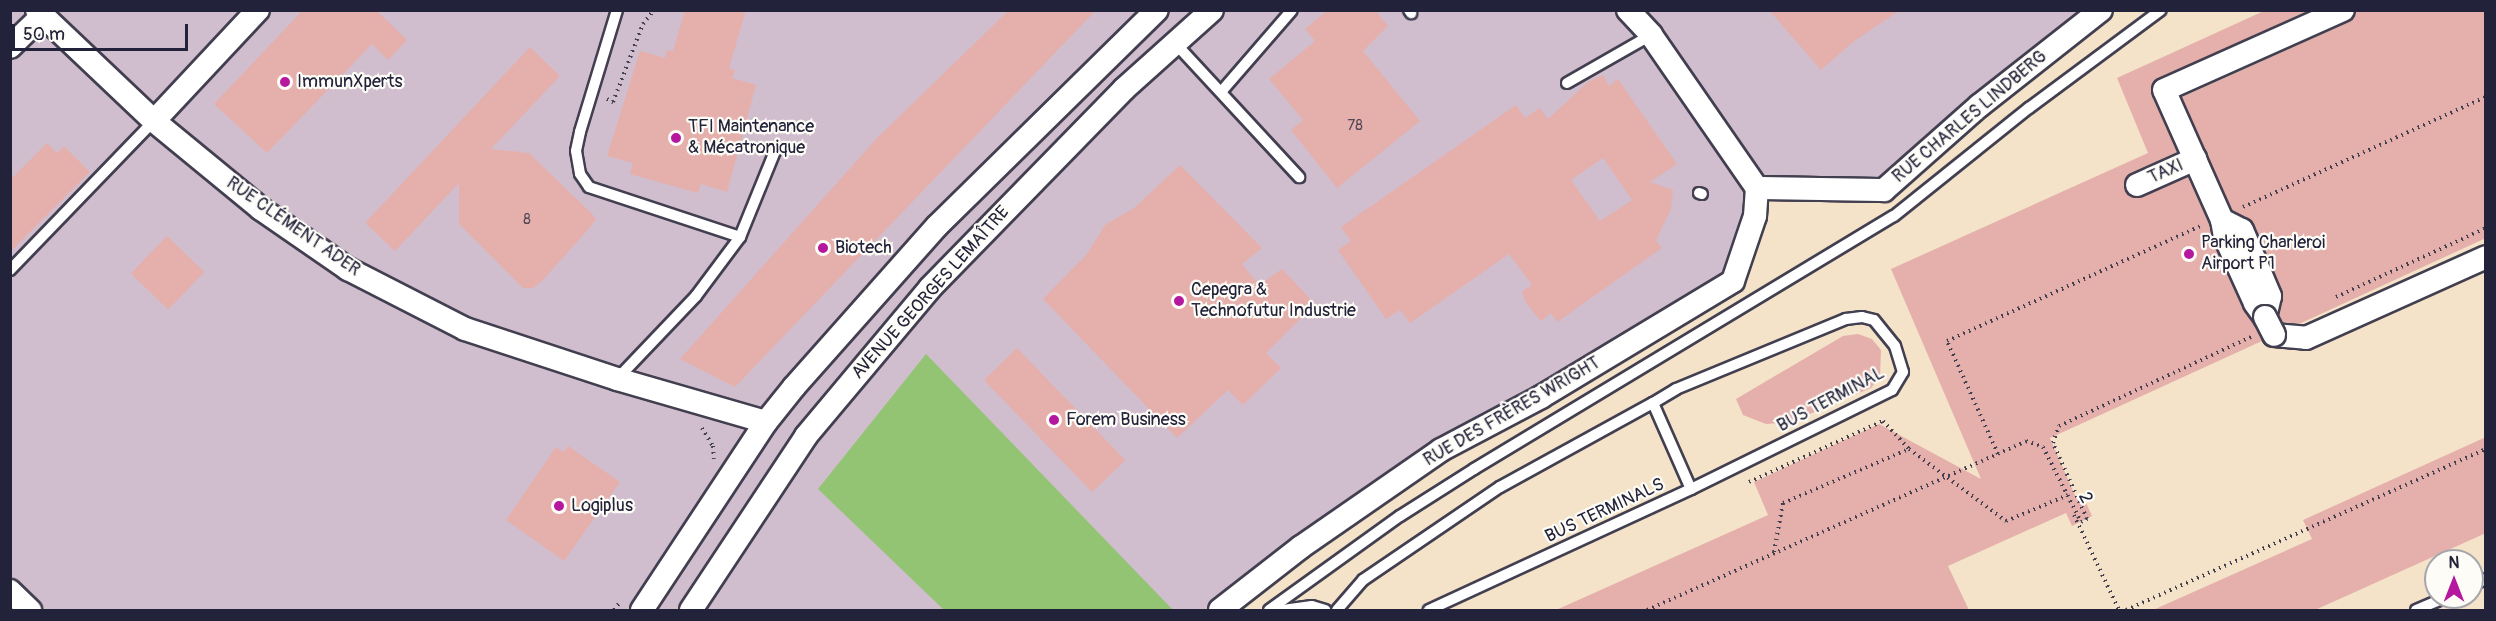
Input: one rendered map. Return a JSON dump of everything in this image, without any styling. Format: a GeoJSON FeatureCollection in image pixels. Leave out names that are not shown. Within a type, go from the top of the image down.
{"type":"FeatureCollection","features":[{"type":"Feature","properties":{"kind":"street"},"geometry":{"type":"LineString","coordinates":[[154,121],[258,10]]}},
{"type":"Feature","properties":{"kind":"street","name":"AVENUE GEORGES LEMAÎTRE"},"geometry":{"type":"LineString","coordinates":[[642,610],[766,422],[937,226],[1157,10]]}},
{"type":"Feature","properties":{"kind":"street","name":"AVENUE GEORGES LEMAÎTRE"},"geometry":{"type":"LineString","coordinates":[[691,610],[806,436],[930,288],[1083,130],[1212,10]]}},
{"type":"Feature","properties":{"kind":"street"},"geometry":{"type":"LineString","coordinates":[[1629,10],[1651,35],[1756,188]]}},
{"type":"Feature","properties":{"kind":"street","name":"RUE CHARLES LINDBERG"},"geometry":{"type":"LineString","coordinates":[[1756,188],[1799,186],[1884,190],[1979,106],[2101,10]]}},
{"type":"Feature","properties":{"kind":"street"},"geometry":{"type":"LineString","coordinates":[[2343,10],[2164,90],[2223,225],[2235,233],[2263,299],[2260,310],[2274,335],[2306,338],[2486,257]]}},
{"type":"Feature","properties":{"kind":"street"},"geometry":{"type":"LineString","coordinates":[[10,46],[40,13]]}},
{"type":"Feature","properties":{"kind":"street","name":"RUE CLÉMENT ADER"},"geometry":{"type":"LineString","coordinates":[[40,13],[154,121],[261,209],[348,269],[465,329],[616,379],[766,422]]}},
{"type":"Feature","properties":{"kind":"street","name":"TAXI"},"geometry":{"type":"LineString","coordinates":[[2137,185],[2195,159]]}},
{"type":"Feature","properties":{"kind":"street","name":"RUE DES FRÈRES WRIGHT"},"geometry":{"type":"LineString","coordinates":[[1220,610],[1301,548],[1441,450],[1541,397],[1733,281],[1755,216],[1756,188]]}},
{"type":"Feature","properties":{"kind":"lane"},"geometry":{"type":"LineString","coordinates":[[617,10],[576,152],[580,174],[590,187],[740,237]]}},
{"type":"Feature","properties":{"kind":"lane"},"geometry":{"type":"LineString","coordinates":[[1221,92],[1292,10]]}},
{"type":"Feature","properties":{"kind":"lane"},"geometry":{"type":"LineString","coordinates":[[1269,610],[1400,516],[1474,469],[1894,216],[2029,108],[2161,10]]}},
{"type":"Feature","properties":{"kind":"lane"},"geometry":{"type":"LineString","coordinates":[[1567,82],[1651,35]]}},
{"type":"Feature","properties":{"kind":"lane"},"geometry":{"type":"LineString","coordinates":[[1175,43],[1299,177]]}},
{"type":"Feature","properties":{"kind":"lane"},"geometry":{"type":"LineString","coordinates":[[10,270],[154,121]]}},
{"type":"Feature","properties":{"kind":"lane"},"geometry":{"type":"LineString","coordinates":[[616,379],[696,296],[740,237],[776,149]]}},
{"type":"Feature","properties":{"kind":"lane","name":"BUS TERMINAL"},"geometry":{"type":"LineString","coordinates":[[1653,403],[1676,388],[1846,319],[1862,316],[1874,320],[1895,346],[1903,372],[1892,390],[1691,489]]}},
{"type":"Feature","properties":{"kind":"lane"},"geometry":{"type":"LineString","coordinates":[[1337,610],[1363,580],[1500,487],[1653,403]]}},
{"type":"Feature","properties":{"kind":"lane","name":"BUS TERMINALS"},"geometry":{"type":"LineString","coordinates":[[1430,610],[1691,489],[1653,403]]}},
{"type":"Feature","properties":{"kind":"lane"},"geometry":{"type":"LineString","coordinates":[[1290,610],[1303,586]]}},
{"type":"Feature","properties":{"kind":"lane"},"geometry":{"type":"LineString","coordinates":[[1290,610],[1312,606],[1325,610]]}},
{"type":"Feature","properties":{"kind":"path"},"geometry":{"type":"LineString","coordinates":[[591,94],[613,102],[643,24],[654,10]]}},
{"type":"Feature","properties":{"kind":"path"},"geometry":{"type":"LineString","coordinates":[[1647,610],[1998,454],[1947,341],[2223,225],[2486,97]]}},
{"type":"Feature","properties":{"kind":"path"},"geometry":{"type":"LineString","coordinates":[[1745,484],[1883,420],[1909,449],[2006,521],[2068,495]]}},
{"type":"Feature","properties":{"kind":"path"},"geometry":{"type":"LineString","coordinates":[[697,424],[704,429],[713,446],[711,470]]}},
{"type":"Feature","properties":{"kind":"path","name":"2"},"geometry":{"type":"LineString","coordinates":[[1998,454],[2026,441],[2043,447],[2081,522],[2086,519],[2067,478]]}},
{"type":"Feature","properties":{"kind":"path"},"geometry":{"type":"LineString","coordinates":[[2053,444],[2067,478],[2061,481]]}},
{"type":"Feature","properties":{"kind":"path"},"geometry":{"type":"LineString","coordinates":[[1774,553],[1783,503],[1909,449]]}},
{"type":"Feature","properties":{"kind":"path"},"geometry":{"type":"LineString","coordinates":[[2126,610],[2486,449]]}},
{"type":"Feature","properties":{"kind":"path"},"geometry":{"type":"LineString","coordinates":[[2074,515],[2119,610]]}},
{"type":"Feature","properties":{"kind":"path"},"geometry":{"type":"LineString","coordinates":[[614,610],[625,596]]}},
{"type":"Feature","properties":{"kind":"shaded area"},"geometry":{"type":"Polygon","coordinates":[[[10,11],[2101,11],[1884,190],[1757,188],[1733,281],[1526,392],[1301,547],[1220,610],[11,610],[10,11]]]}},
{"type":"Feature","properties":{"kind":"green space"},"geometry":{"type":"Polygon","coordinates":[[[926,354],[1173,610],[944,610],[818,489],[926,354]]]}},
{"type":"Feature","properties":{"kind":"building","name":"ImmunXperts"},"geometry":{"type":"Polygon","coordinates":[[[303,10],[376,10],[407,40],[388,60],[372,44],[267,153],[214,104],[303,10]]]}},
{"type":"Feature","properties":{"kind":"building","name":"TFI Maintenance & Mécatronique"},"geometry":{"type":"Polygon","coordinates":[[[685,10],[746,10],[729,68],[735,70],[732,78],[756,85],[727,192],[701,184],[698,193],[630,174],[633,163],[607,156],[640,51],[665,58],[667,50],[673,51],[685,10]]]}},
{"type":"Feature","properties":{"kind":"building","name":"Biotech"},"geometry":{"type":"Polygon","coordinates":[[[1009,10],[1096,10],[735,387],[680,359],[877,138],[1009,10]]]}},
{"type":"Feature","properties":{"kind":"building"},"geometry":{"type":"Polygon","coordinates":[[[1328,10],[1375,10],[1388,26],[1363,51],[1420,121],[1337,188],[1291,130],[1303,120],[1269,79],[1315,41],[1305,29],[1328,10]]]}},
{"type":"Feature","properties":{"kind":"building"},"geometry":{"type":"Polygon","coordinates":[[[1769,10],[1900,10],[1853,42],[1821,70],[1769,10]]]}},
{"type":"Feature","properties":{"kind":"building"},"geometry":{"type":"Polygon","coordinates":[[[2266,10],[2309,10],[2153,82],[2152,96],[2177,152],[2131,173],[2124,184],[2129,196],[2136,198],[2188,177],[2209,224],[2213,243],[2262,341],[2050,438],[2077,500],[2083,496],[2092,516],[2072,526],[2066,513],[1948,566],[1969,610],[1556,610],[1768,515],[1754,482],[1879,424],[1981,479],[1891,269],[2148,153],[2117,78],[2266,10]]]}},
{"type":"Feature","properties":{"kind":"building"},"geometry":{"type":"Polygon","coordinates":[[[2356,10],[2486,10],[2486,238],[2299,324],[2283,322],[2279,315],[2282,291],[2254,225],[2232,210],[2182,97],[2349,22],[2356,10]]]}},
{"type":"Feature","properties":{"kind":"building"},"geometry":{"type":"Polygon","coordinates":[[[530,47],[560,76],[491,149],[529,153],[596,219],[542,281],[533,288],[523,288],[459,224],[459,183],[395,251],[365,223],[530,47]]]}},
{"type":"Feature","properties":{"kind":"building"},"geometry":{"type":"Polygon","coordinates":[[[1603,75],[1609,86],[1618,79],[1677,164],[1650,182],[1673,190],[1671,209],[1656,240],[1662,248],[1557,322],[1551,313],[1541,321],[1526,303],[1522,292],[1532,285],[1509,254],[1410,323],[1400,310],[1386,319],[1338,250],[1351,241],[1341,227],[1516,105],[1525,118],[1540,108],[1548,119],[1588,82],[1603,75]],[[1603,158],[1571,180],[1600,221],[1632,200],[1603,158]]]}},
{"type":"Feature","properties":{"kind":"building"},"geometry":{"type":"Polygon","coordinates":[[[47,143],[57,153],[64,146],[90,172],[10,252],[10,180],[47,143]]]}},
{"type":"Feature","properties":{"kind":"building","name":"Cepegra & Technofutur Industrie"},"geometry":{"type":"Polygon","coordinates":[[[1180,165],[1262,248],[1242,264],[1259,285],[1282,269],[1315,304],[1266,353],[1281,368],[1243,405],[1228,390],[1177,438],[1043,299],[1087,254],[1105,225],[1134,208],[1180,165]]]}},
{"type":"Feature","properties":{"kind":"building"},"geometry":{"type":"Polygon","coordinates":[[[167,236],[204,272],[168,310],[131,273],[167,236]]]}},
{"type":"Feature","properties":{"kind":"building"},"geometry":{"type":"Polygon","coordinates":[[[1858,334],[1872,339],[1881,350],[1880,377],[1871,388],[1791,422],[1766,424],[1743,415],[1736,399],[1843,336],[1858,334]]]}},
{"type":"Feature","properties":{"kind":"building","name":"Forem Business"},"geometry":{"type":"Polygon","coordinates":[[[1017,348],[1125,460],[1092,492],[984,380],[1017,348]]]}},
{"type":"Feature","properties":{"kind":"building"},"geometry":{"type":"Polygon","coordinates":[[[2486,437],[2486,533],[2450,549],[2424,549],[2424,561],[2315,610],[2153,610],[2312,539],[2303,520],[2486,437]]]}},
{"type":"Feature","properties":{"kind":"building","name":"Logiplus"},"geometry":{"type":"Polygon","coordinates":[[[568,446],[620,482],[564,561],[506,520],[556,447],[564,452],[568,446]]]}},
{"type":"Feature","properties":{"kind":"place","name":"ImmunXperts"},"geometry":{"type":"Point","coordinates":[285,82]}},
{"type":"Feature","properties":{"kind":"place","name":"TFI Maintenance & Mécatronique"},"geometry":{"type":"Point","coordinates":[676,138]}},
{"type":"Feature","properties":{"kind":"place","name":"Biotech"},"geometry":{"type":"Point","coordinates":[823,248]}},
{"type":"Feature","properties":{"kind":"place","name":"Parking Charleroi Airport P1"},"geometry":{"type":"Point","coordinates":[2189,254]}},
{"type":"Feature","properties":{"kind":"place","name":"Cepegra & Technofutur Industrie"},"geometry":{"type":"Point","coordinates":[1179,301]}},
{"type":"Feature","properties":{"kind":"place","name":"Forem Business"},"geometry":{"type":"Point","coordinates":[1054,420]}},
{"type":"Feature","properties":{"kind":"place","name":"Logiplus"},"geometry":{"type":"Point","coordinates":[559,506]}}]}
